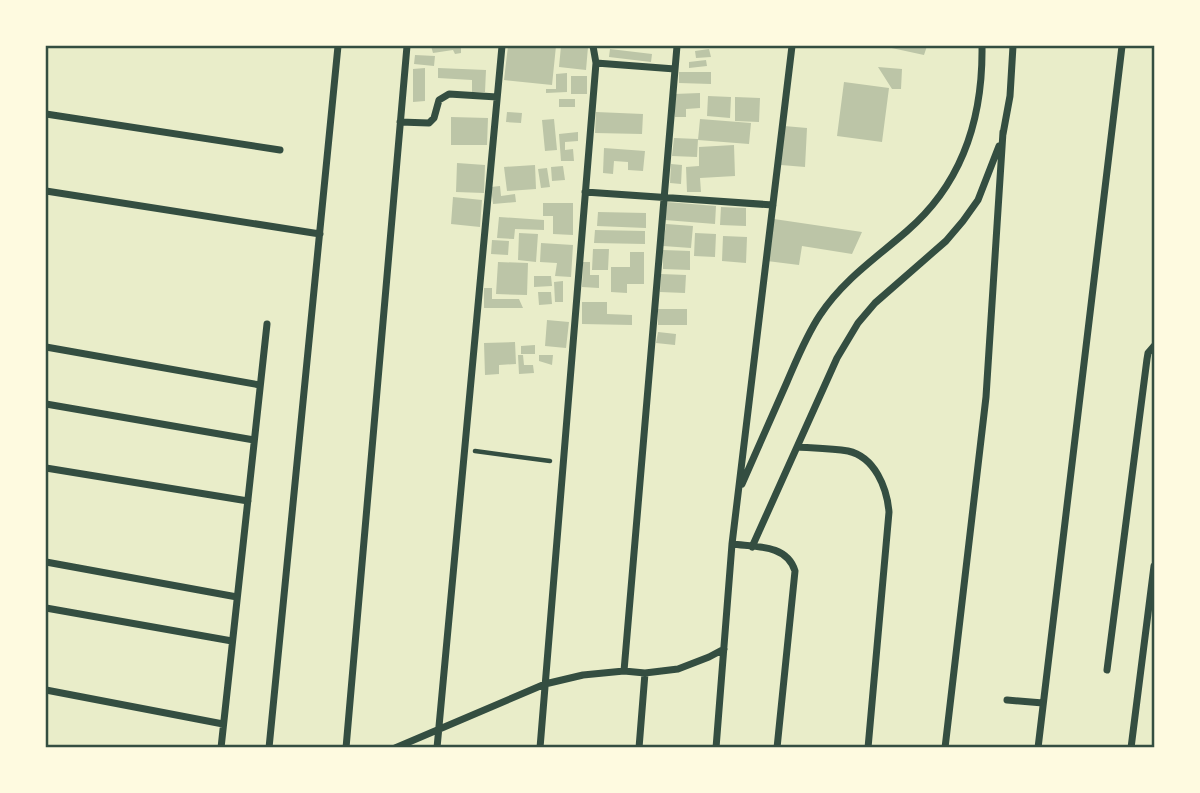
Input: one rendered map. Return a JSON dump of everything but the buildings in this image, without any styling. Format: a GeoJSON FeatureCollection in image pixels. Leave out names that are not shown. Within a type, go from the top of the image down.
{"type":"FeatureCollection","features":[{"type":"Feature","properties":{"kind":"street"},"geometry":{"type":"LineString","coordinates":[[269,747],[338,46]]}},
{"type":"Feature","properties":{"kind":"street"},"geometry":{"type":"LineString","coordinates":[[346,747],[407,46]]}},
{"type":"Feature","properties":{"kind":"street"},"geometry":{"type":"LineString","coordinates":[[437,747],[502,46]]}},
{"type":"Feature","properties":{"kind":"street"},"geometry":{"type":"LineString","coordinates":[[540,747],[596,63],[593,46]]}},
{"type":"Feature","properties":{"kind":"street"},"geometry":{"type":"LineString","coordinates":[[624,671],[677,46]]}},
{"type":"Feature","properties":{"kind":"street"},"geometry":{"type":"LineString","coordinates":[[716,747],[732,544],[792,46]]}},
{"type":"Feature","properties":{"kind":"street"},"geometry":{"type":"LineString","coordinates":[[738,491],[806,338],[820,315],[854,275],[925,215],[952,181],[974,122],[980,90],[982,46]]}},
{"type":"Feature","properties":{"kind":"street"},"geometry":{"type":"LineString","coordinates":[[752,547],[837,358],[858,323],[875,303],[946,241],[978,200],[1003,132],[1010,96],[1013,46]]}},
{"type":"Feature","properties":{"kind":"street"},"geometry":{"type":"LineString","coordinates":[[1038,747],[1122,46]]}},
{"type":"Feature","properties":{"kind":"street"},"geometry":{"type":"LineString","coordinates":[[596,63],[675,69]]}},
{"type":"Feature","properties":{"kind":"street"},"geometry":{"type":"LineString","coordinates":[[400,122],[429,123],[434,118],[439,100],[449,93],[497,97]]}},
{"type":"Feature","properties":{"kind":"street"},"geometry":{"type":"LineString","coordinates":[[46,114],[280,150]]}},
{"type":"Feature","properties":{"kind":"street"},"geometry":{"type":"LineString","coordinates":[[945,747],[986,397],[1003,132]]}},
{"type":"Feature","properties":{"kind":"street"},"geometry":{"type":"LineString","coordinates":[[46,191],[320,234]]}},
{"type":"Feature","properties":{"kind":"street"},"geometry":{"type":"LineString","coordinates":[[585,192],[773,205]]}},
{"type":"Feature","properties":{"kind":"street"},"geometry":{"type":"LineString","coordinates":[[221,747],[267,324]]}},
{"type":"Feature","properties":{"kind":"street"},"geometry":{"type":"LineString","coordinates":[[1107,670],[1147,359],[1154,346]]}},
{"type":"Feature","properties":{"kind":"street"},"geometry":{"type":"LineString","coordinates":[[46,347],[260,385]]}},
{"type":"Feature","properties":{"kind":"street"},"geometry":{"type":"LineString","coordinates":[[46,404],[254,440]]}},
{"type":"Feature","properties":{"kind":"street"},"geometry":{"type":"LineString","coordinates":[[798,447],[850,452],[858,456],[879,476],[887,494],[889,512],[868,747]]}},
{"type":"Feature","properties":{"kind":"street"},"geometry":{"type":"LineString","coordinates":[[46,468],[248,501]]}},
{"type":"Feature","properties":{"kind":"street"},"geometry":{"type":"LineString","coordinates":[[732,544],[777,550],[789,558],[794,571],[778,747]]}},
{"type":"Feature","properties":{"kind":"street"},"geometry":{"type":"LineString","coordinates":[[46,562],[237,597]]}},
{"type":"Feature","properties":{"kind":"street"},"geometry":{"type":"LineString","coordinates":[[1131,747],[1152,610],[1154,566]]}},
{"type":"Feature","properties":{"kind":"street"},"geometry":{"type":"LineString","coordinates":[[46,608],[232,641]]}},
{"type":"Feature","properties":{"kind":"street"},"geometry":{"type":"LineString","coordinates":[[395,747],[545,684],[583,675],[678,669],[702,661],[724,649]]}},
{"type":"Feature","properties":{"kind":"street"},"geometry":{"type":"LineString","coordinates":[[639,747],[645,673]]}},
{"type":"Feature","properties":{"kind":"street"},"geometry":{"type":"LineString","coordinates":[[46,690],[223,724]]}},
{"type":"Feature","properties":{"kind":"street"},"geometry":{"type":"LineString","coordinates":[[1007,700],[1043,703]]}},
{"type":"Feature","properties":{"kind":"path"},"geometry":{"type":"LineString","coordinates":[[464,450],[563,462]]}}]}
